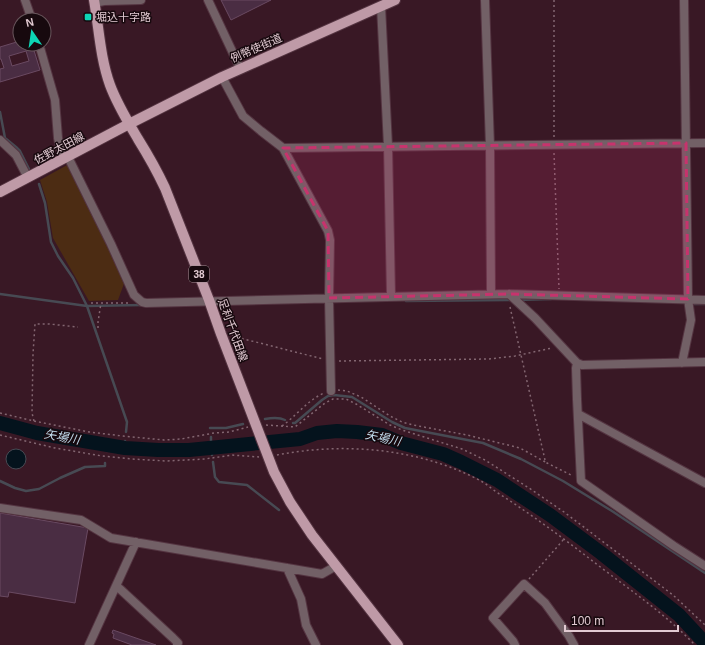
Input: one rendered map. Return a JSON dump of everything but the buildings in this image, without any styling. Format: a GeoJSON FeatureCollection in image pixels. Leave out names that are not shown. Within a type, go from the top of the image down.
{"type":"FeatureCollection","features":[{"type":"Feature","properties":{"kind":"main road","name":"例幣使街道"},"geometry":{"type":"LineString","coordinates":[[129,124],[240,68],[395,0]]}},
{"type":"Feature","properties":{"kind":"main road","name":"足利千代田線"},"geometry":{"type":"LineString","coordinates":[[94,1],[102,58],[106,74],[116,99],[165,188],[274,472],[290,502],[312,535],[398,645]]}},
{"type":"Feature","properties":{"kind":"main road","name":"佐野太田線"},"geometry":{"type":"LineString","coordinates":[[0,192],[129,124]]}},
{"type":"Feature","properties":{"kind":"street"},"geometry":{"type":"LineString","coordinates":[[25,0],[29,12]]}},
{"type":"Feature","properties":{"kind":"street"},"geometry":{"type":"LineString","coordinates":[[94,1],[141,0]]}},
{"type":"Feature","properties":{"kind":"street"},"geometry":{"type":"LineString","coordinates":[[208,0],[240,68]]}},
{"type":"Feature","properties":{"kind":"street"},"geometry":{"type":"LineString","coordinates":[[485,0],[490,146],[491,294]]}},
{"type":"Feature","properties":{"kind":"street"},"geometry":{"type":"LineString","coordinates":[[682,363],[682,357],[691,320],[688,299],[684,0]]}},
{"type":"Feature","properties":{"kind":"street"},"geometry":{"type":"LineString","coordinates":[[381,6],[388,146],[391,296]]}},
{"type":"Feature","properties":{"kind":"street"},"geometry":{"type":"LineString","coordinates":[[41,52],[55,100],[60,148],[111,244],[134,295],[142,302],[491,294],[705,300]]}},
{"type":"Feature","properties":{"kind":"street"},"geometry":{"type":"LineString","coordinates":[[222,77],[244,116],[283,148],[328,231],[330,240],[329,298],[331,391]]}},
{"type":"Feature","properties":{"kind":"street"},"geometry":{"type":"LineString","coordinates":[[0,140],[16,155],[28,178]]}},
{"type":"Feature","properties":{"kind":"street"},"geometry":{"type":"LineString","coordinates":[[283,148],[705,143]]}},
{"type":"Feature","properties":{"kind":"street"},"geometry":{"type":"LineString","coordinates":[[509,294],[535,318],[577,363],[582,365],[705,362]]}},
{"type":"Feature","properties":{"kind":"street"},"geometry":{"type":"LineString","coordinates":[[577,363],[581,481],[705,566]]}},
{"type":"Feature","properties":{"kind":"street"},"geometry":{"type":"LineString","coordinates":[[578,414],[705,483]]}},
{"type":"Feature","properties":{"kind":"street"},"geometry":{"type":"LineString","coordinates":[[0,508],[81,520],[111,538],[322,574],[336,566]]}},
{"type":"Feature","properties":{"kind":"street"},"geometry":{"type":"LineString","coordinates":[[89,645],[136,542]]}},
{"type":"Feature","properties":{"kind":"street"},"geometry":{"type":"LineString","coordinates":[[287,568],[301,599],[306,625],[316,645]]}},
{"type":"Feature","properties":{"kind":"street"},"geometry":{"type":"LineString","coordinates":[[515,645],[514,641],[493,618],[524,584],[545,603],[574,645]]}},
{"type":"Feature","properties":{"kind":"street"},"geometry":{"type":"LineString","coordinates":[[116,586],[173,638],[178,643],[177,645]]}},
{"type":"Feature","properties":{"kind":"path"},"geometry":{"type":"LineString","coordinates":[[509,294],[521,355],[546,463]]}},
{"type":"Feature","properties":{"kind":"path"},"geometry":{"type":"LineString","coordinates":[[92,303],[142,302]]}},
{"type":"Feature","properties":{"kind":"path"},"geometry":{"type":"LineString","coordinates":[[98,328],[101,303]]}},
{"type":"Feature","properties":{"kind":"path"},"geometry":{"type":"LineString","coordinates":[[34,421],[32,413],[33,347],[35,324],[78,327]]}},
{"type":"Feature","properties":{"kind":"path"},"geometry":{"type":"LineString","coordinates":[[221,334],[330,361],[489,360],[556,348],[561,345]]}},
{"type":"Feature","properties":{"kind":"path"},"geometry":{"type":"LineString","coordinates":[[282,426],[311,401],[322,394],[331,391],[347,391],[360,397],[390,416],[408,423],[520,448],[581,481]]}},
{"type":"Feature","properties":{"kind":"path"},"geometry":{"type":"LineString","coordinates":[[0,412],[34,421],[106,434],[164,440],[181,439],[271,425],[294,427],[325,403],[333,399],[346,399],[390,425],[462,449],[501,469],[564,512],[673,595],[705,625]]}},
{"type":"Feature","properties":{"kind":"path"},"geometry":{"type":"LineString","coordinates":[[0,435],[55,448],[102,456],[132,459],[166,461],[205,459],[232,455],[252,457],[305,450],[352,449],[399,454],[433,461],[482,482],[564,538],[656,608],[695,645]]}},
{"type":"Feature","properties":{"kind":"path"},"geometry":{"type":"LineString","coordinates":[[524,584],[564,538]]}},
{"type":"Feature","properties":{"kind":"highlighted area"},"geometry":{"type":"Polygon","coordinates":[[[686,143],[688,299],[509,294],[329,298],[328,231],[283,148],[686,143]]]}},
{"type":"Feature","properties":{"kind":"shaded area"},"geometry":{"type":"Polygon","coordinates":[[[69,164],[125,281],[118,300],[89,301],[53,238],[47,202],[40,180],[69,164]]]}},
{"type":"Feature","properties":{"kind":"water"},"geometry":{"type":"Polygon","coordinates":[[[16,449],[23,452],[26,459],[23,466],[16,469],[9,466],[6,459],[9,452],[16,449]]]}},
{"type":"Feature","properties":{"kind":"waterway"},"geometry":{"type":"LineString","coordinates":[[0,112],[5,138],[20,151],[29,169]]}},
{"type":"Feature","properties":{"kind":"waterway"},"geometry":{"type":"LineString","coordinates":[[39,184],[45,203],[51,242],[58,256],[73,278],[87,306],[127,422],[126,432]]}},
{"type":"Feature","properties":{"kind":"waterway"},"geometry":{"type":"LineString","coordinates":[[0,294],[87,306],[143,305]]}},
{"type":"Feature","properties":{"kind":"waterway"},"geometry":{"type":"LineString","coordinates":[[518,300],[551,299]]}},
{"type":"Feature","properties":{"kind":"waterway"},"geometry":{"type":"LineString","coordinates":[[406,301],[511,300]]}},
{"type":"Feature","properties":{"kind":"waterway"},"geometry":{"type":"LineString","coordinates":[[690,304],[705,304]]}},
{"type":"Feature","properties":{"kind":"waterway"},"geometry":{"type":"LineString","coordinates":[[293,423],[295,423],[322,400],[328,396],[334,395],[352,397],[392,422],[405,428],[483,443],[521,459],[563,481],[612,511],[705,573]]}},
{"type":"Feature","properties":{"kind":"waterway"},"geometry":{"type":"LineString","coordinates":[[265,419],[278,418],[285,420]]}},
{"type":"Feature","properties":{"kind":"waterway","name":"矢場川"},"geometry":{"type":"LineString","coordinates":[[0,423],[37,433],[125,448],[189,450],[300,439],[317,433],[337,431],[382,435],[401,443],[443,454],[497,480],[550,515],[601,553],[679,615],[705,643]]}},
{"type":"Feature","properties":{"kind":"waterway"},"geometry":{"type":"LineString","coordinates":[[210,428],[226,428],[243,424]]}},
{"type":"Feature","properties":{"kind":"waterway","name":"矢場川"},"geometry":{"type":"LineString","coordinates":[[211,437],[212,455]]}},
{"type":"Feature","properties":{"kind":"waterway","name":"矢場川"},"geometry":{"type":"LineString","coordinates":[[125,441],[125,448]]}},
{"type":"Feature","properties":{"kind":"waterway","name":"矢場川"},"geometry":{"type":"LineString","coordinates":[[107,445],[107,451]]}},
{"type":"Feature","properties":{"kind":"waterway"},"geometry":{"type":"LineString","coordinates":[[213,462],[215,477],[219,482],[247,485],[279,510]]}},
{"type":"Feature","properties":{"kind":"waterway"},"geometry":{"type":"LineString","coordinates":[[0,481],[26,491],[39,489],[85,467],[105,466],[105,463]]}},
{"type":"Feature","properties":{"kind":"place","name":"堀込十字路"},"geometry":{"type":"Point","coordinates":[88,17]}}]}
